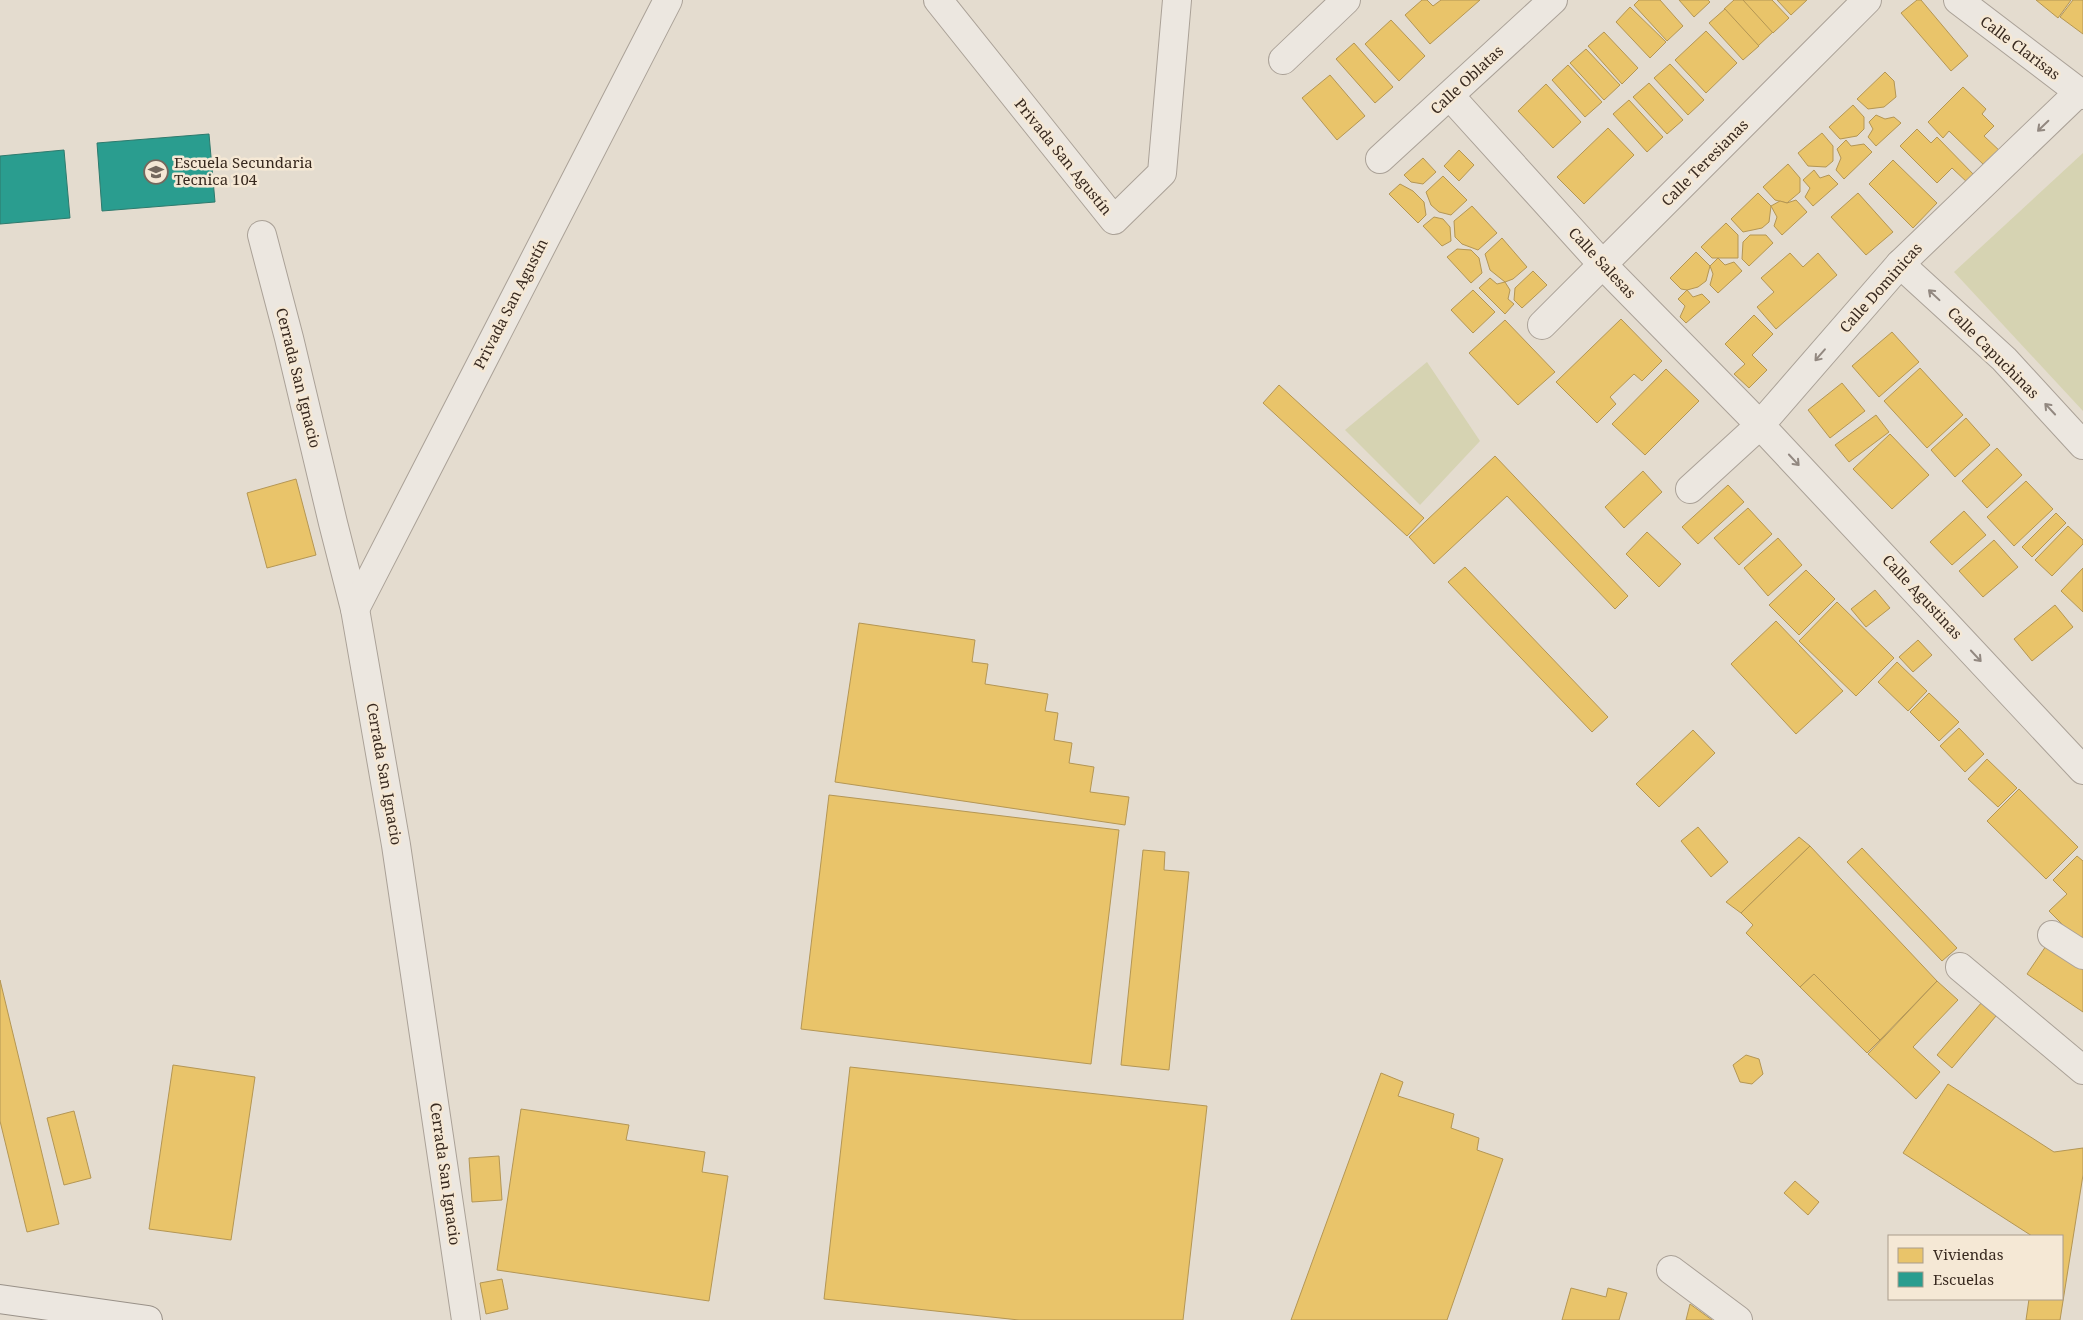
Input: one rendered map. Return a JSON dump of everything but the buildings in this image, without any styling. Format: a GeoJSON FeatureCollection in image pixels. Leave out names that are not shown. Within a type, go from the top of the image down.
{"type":"FeatureCollection","features":[{"type":"Feature","properties":{"kind":"street","name":"Privada San Agustín"},"geometry":{"type":"LineString","coordinates":[[355,609],[668,0]]}},
{"type":"Feature","properties":{"kind":"street","name":"Privada San Agustín"},"geometry":{"type":"LineString","coordinates":[[938,0],[1114,220],[1162,173],[1177,0]]}},
{"type":"Feature","properties":{"kind":"street"},"geometry":{"type":"LineString","coordinates":[[1283,60],[1346,0]]}},
{"type":"Feature","properties":{"kind":"street","name":"Calle Oblatas"},"geometry":{"type":"LineString","coordinates":[[1380,160],[1553,0]]}},
{"type":"Feature","properties":{"kind":"street","name":"Calle Teresianas"},"geometry":{"type":"LineString","coordinates":[[1542,325],[1867,0]]}},
{"type":"Feature","properties":{"kind":"street","name":"Calle Clarisas"},"geometry":{"type":"LineString","coordinates":[[1958,0],[2081,94]]}},
{"type":"Feature","properties":{"kind":"street","name":"Calle Dominicas"},"geometry":{"type":"LineString","coordinates":[[1690,489],[1760,424],[1900,264],[2081,94]]}},
{"type":"Feature","properties":{"kind":"street","name":"Calle Salesas"},"geometry":{"type":"LineString","coordinates":[[1450,96],[1603,266],[1760,424]]}},
{"type":"Feature","properties":{"kind":"street","name":"Cerrada San Ignacio"},"geometry":{"type":"LineString","coordinates":[[262,235],[355,609],[396,845],[466,1320]]}},
{"type":"Feature","properties":{"kind":"street","name":"Calle Capuchinas"},"geometry":{"type":"LineString","coordinates":[[1900,264],[2004,360],[2083,445]]}},
{"type":"Feature","properties":{"kind":"street","name":"Calle Agustinas"},"geometry":{"type":"LineString","coordinates":[[1760,424],[2083,770]]}},
{"type":"Feature","properties":{"kind":"street"},"geometry":{"type":"LineString","coordinates":[[2052,935],[2083,955]]}},
{"type":"Feature","properties":{"kind":"street"},"geometry":{"type":"LineString","coordinates":[[1960,967],[2083,1070]]}},
{"type":"Feature","properties":{"kind":"street"},"geometry":{"type":"LineString","coordinates":[[1671,1270],[1738,1320]]}},
{"type":"Feature","properties":{"kind":"street"},"geometry":{"type":"LineString","coordinates":[[0,1299],[148,1320]]}},
{"type":"Feature","properties":{"kind":"shaded area"},"geometry":{"type":"Polygon","coordinates":[[[2083,153],[2083,411],[1954,272],[2083,153]]]}},
{"type":"Feature","properties":{"kind":"shaded area"},"geometry":{"type":"Polygon","coordinates":[[[1427,362],[1480,441],[1420,505],[1345,430],[1427,362]]]}},
{"type":"Feature","properties":{"kind":"place","name":"Escuela Secundaria Tecnica 104"},"geometry":{"type":"Point","coordinates":[156,172]}}]}
